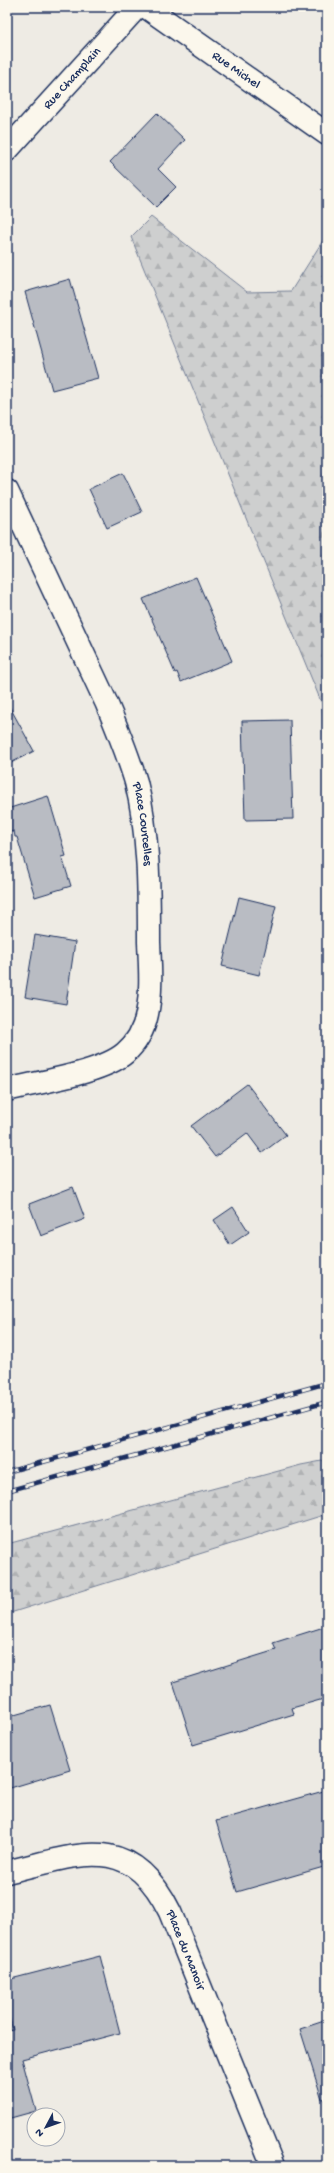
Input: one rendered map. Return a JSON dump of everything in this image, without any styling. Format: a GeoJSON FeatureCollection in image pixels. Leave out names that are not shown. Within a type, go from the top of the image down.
{"type":"FeatureCollection","features":[{"type":"Feature","properties":{"kind":"street","name":"Rue Champlain"},"geometry":{"type":"LineString","coordinates":[[7,150],[137,7]]}},
{"type":"Feature","properties":{"kind":"street","name":"Rue Michel"},"geometry":{"type":"LineString","coordinates":[[146,7],[327,134]]}},
{"type":"Feature","properties":{"kind":"street","name":"Place Courcelles"},"geometry":{"type":"LineString","coordinates":[[7,491],[106,702],[121,736],[136,782],[147,852],[150,979],[149,1004],[144,1026],[139,1036],[125,1053],[111,1062],[95,1069],[7,1090]]}},
{"type":"Feature","properties":{"kind":"street","name":"Place du Manoir"},"geometry":{"type":"LineString","coordinates":[[7,1872],[72,1856],[95,1853],[112,1856],[131,1864],[147,1876],[160,1892],[170,1912],[273,2166]]}},
{"type":"Feature","properties":{"kind":"green space"},"geometry":{"type":"Polygon","coordinates":[[[151,217],[247,292],[291,291],[327,234],[327,809],[322,704],[131,237],[151,217]]]}},
{"type":"Feature","properties":{"kind":"green space"},"geometry":{"type":"Polygon","coordinates":[[[327,1460],[327,1514],[7,1614],[7,1544],[301,1465],[327,1460]]]}},
{"type":"Feature","properties":{"kind":"building"},"geometry":{"type":"Polygon","coordinates":[[[157,113],[185,140],[158,169],[176,187],[156,207],[110,162],[157,113]]]}},
{"type":"Feature","properties":{"kind":"building"},"geometry":{"type":"Polygon","coordinates":[[[70,279],[98,378],[52,390],[25,292],[70,279]]]}},
{"type":"Feature","properties":{"kind":"building"},"geometry":{"type":"Polygon","coordinates":[[[123,473],[142,512],[107,528],[89,489],[123,473]]]}},
{"type":"Feature","properties":{"kind":"building"},"geometry":{"type":"Polygon","coordinates":[[[196,577],[232,661],[181,682],[177,672],[175,673],[143,599],[196,577]]]}},
{"type":"Feature","properties":{"kind":"building"},"geometry":{"type":"Polygon","coordinates":[[[7,702],[34,751],[7,765],[7,702]]]}},
{"type":"Feature","properties":{"kind":"building"},"geometry":{"type":"Polygon","coordinates":[[[290,720],[293,819],[245,820],[242,721],[290,720]]]}},
{"type":"Feature","properties":{"kind":"building"},"geometry":{"type":"Polygon","coordinates":[[[48,796],[66,856],[62,857],[71,886],[35,897],[17,837],[15,837],[14,831],[7,833],[7,809],[48,796]]]}},
{"type":"Feature","properties":{"kind":"building"},"geometry":{"type":"Polygon","coordinates":[[[239,897],[276,906],[259,975],[222,966],[239,897]]]}},
{"type":"Feature","properties":{"kind":"building"},"geometry":{"type":"Polygon","coordinates":[[[35,935],[75,942],[66,1004],[25,997],[35,935]]]}},
{"type":"Feature","properties":{"kind":"building"},"geometry":{"type":"Polygon","coordinates":[[[247,1084],[286,1135],[262,1153],[247,1133],[215,1157],[191,1126],[247,1084]]]}},
{"type":"Feature","properties":{"kind":"building"},"geometry":{"type":"Polygon","coordinates":[[[73,1187],[85,1219],[41,1236],[29,1204],[73,1187]]]}},
{"type":"Feature","properties":{"kind":"building"},"geometry":{"type":"Polygon","coordinates":[[[233,1207],[249,1232],[230,1245],[214,1220],[233,1207]]]}},
{"type":"Feature","properties":{"kind":"building"},"geometry":{"type":"Polygon","coordinates":[[[327,1626],[327,1698],[292,1708],[294,1714],[193,1745],[173,1682],[276,1650],[273,1643],[327,1626]]]}},
{"type":"Feature","properties":{"kind":"building"},"geometry":{"type":"Polygon","coordinates":[[[50,1705],[70,1770],[7,1789],[7,1717],[50,1705]]]}},
{"type":"Feature","properties":{"kind":"building"},"geometry":{"type":"Polygon","coordinates":[[[327,1790],[327,1866],[237,1892],[216,1821],[327,1790]]]}},
{"type":"Feature","properties":{"kind":"building"},"geometry":{"type":"Polygon","coordinates":[[[100,1956],[120,2033],[22,2059],[35,2107],[26,2107],[26,2114],[7,2119],[7,2031],[13,2030],[7,2009],[7,1980],[100,1956]]]}},
{"type":"Feature","properties":{"kind":"building"},"geometry":{"type":"Polygon","coordinates":[[[327,2020],[327,2098],[322,2099],[300,2029],[327,2020]]]}},
{"type":"Feature","properties":{"kind":"railway"},"geometry":{"type":"LineString","coordinates":[[7,1472],[327,1383]]}},
{"type":"Feature","properties":{"kind":"railway"},"geometry":{"type":"LineString","coordinates":[[7,1491],[327,1402]]}}]}
